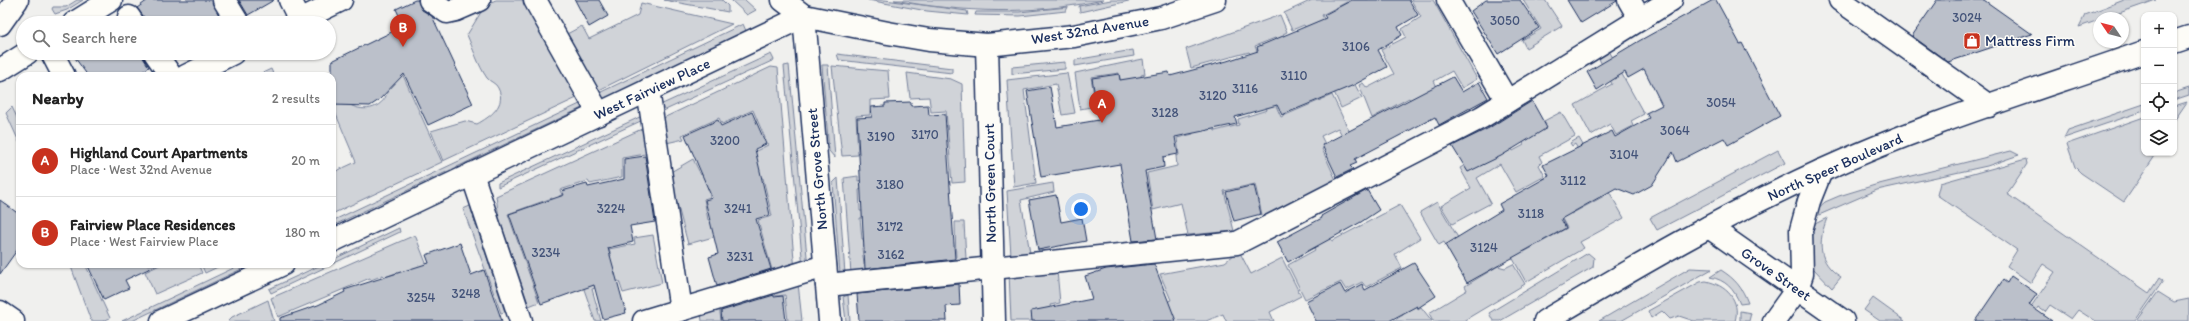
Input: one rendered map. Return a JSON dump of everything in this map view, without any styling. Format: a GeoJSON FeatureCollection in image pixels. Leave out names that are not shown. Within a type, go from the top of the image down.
{"type":"FeatureCollection","features":[{"type":"Feature","properties":{"kind":"street"},"geometry":{"type":"LineString","coordinates":[[0,24],[16,0]]}},
{"type":"Feature","properties":{"kind":"street"},"geometry":{"type":"LineString","coordinates":[[85,16],[111,0]]}},
{"type":"Feature","properties":{"kind":"street"},"geometry":{"type":"LineString","coordinates":[[224,0],[234,16]]}},
{"type":"Feature","properties":{"kind":"street"},"geometry":{"type":"LineString","coordinates":[[290,0],[295,16]]}},
{"type":"Feature","properties":{"kind":"street"},"geometry":{"type":"LineString","coordinates":[[309,16],[341,0]]}},
{"type":"Feature","properties":{"kind":"street"},"geometry":{"type":"LineString","coordinates":[[430,0],[447,12],[456,10],[479,0]]}},
{"type":"Feature","properties":{"kind":"street"},"geometry":{"type":"LineString","coordinates":[[535,0],[599,114]]}},
{"type":"Feature","properties":{"kind":"street"},"geometry":{"type":"LineString","coordinates":[[783,0],[804,16],[902,36],[987,45]]}},
{"type":"Feature","properties":{"kind":"street","name":"West 32nd Avenue"},"geometry":{"type":"LineString","coordinates":[[987,45],[1074,36],[1161,18],[1215,0]]}},
{"type":"Feature","properties":{"kind":"street"},"geometry":{"type":"LineString","coordinates":[[1448,0],[1507,101]]}},
{"type":"Feature","properties":{"kind":"street"},"geometry":{"type":"LineString","coordinates":[[1629,0],[1640,19]]}},
{"type":"Feature","properties":{"kind":"street"},"geometry":{"type":"LineString","coordinates":[[644,321],[681,310],[826,276],[992,268],[1237,243],[1482,117],[1671,0]]}},
{"type":"Feature","properties":{"kind":"street"},"geometry":{"type":"LineString","coordinates":[[1840,0],[1989,106]]}},
{"type":"Feature","properties":{"kind":"street","name":"West Fairview Place"},"geometry":{"type":"LineString","coordinates":[[336,239],[804,16]]}},
{"type":"Feature","properties":{"kind":"street","name":"North Grove Street"},"geometry":{"type":"LineString","coordinates":[[804,16],[830,321]]}},
{"type":"Feature","properties":{"kind":"street"},"geometry":{"type":"LineString","coordinates":[[2177,41],[2189,37]]}},
{"type":"Feature","properties":{"kind":"street","name":"North Green Court"},"geometry":{"type":"LineString","coordinates":[[987,45],[994,321]]}},
{"type":"Feature","properties":{"kind":"street","name":"North Speer Boulevard"},"geometry":{"type":"LineString","coordinates":[[1544,321],[1709,227],[1821,171],[1894,140],[2141,53]]}},
{"type":"Feature","properties":{"kind":"street"},"geometry":{"type":"LineString","coordinates":[[0,70],[16,60]]}},
{"type":"Feature","properties":{"kind":"street"},"geometry":{"type":"LineString","coordinates":[[56,60],[62,72]]}},
{"type":"Feature","properties":{"kind":"street"},"geometry":{"type":"LineString","coordinates":[[160,60],[168,72]]}},
{"type":"Feature","properties":{"kind":"street"},"geometry":{"type":"LineString","coordinates":[[194,72],[219,60]]}},
{"type":"Feature","properties":{"kind":"street"},"geometry":{"type":"LineString","coordinates":[[648,90],[681,310]]}},
{"type":"Feature","properties":{"kind":"street"},"geometry":{"type":"LineString","coordinates":[[1774,321],[1797,289],[1802,274],[1801,230],[1809,200],[1821,171]]}},
{"type":"Feature","properties":{"kind":"street"},"geometry":{"type":"LineString","coordinates":[[472,174],[521,321]]}},
{"type":"Feature","properties":{"kind":"street","name":"Grove Street"},"geometry":{"type":"LineString","coordinates":[[1709,227],[1843,321]]}},
{"type":"Feature","properties":{"kind":"street"},"geometry":{"type":"LineString","coordinates":[[162,321],[274,268]]}},
{"type":"Feature","properties":{"kind":"street"},"geometry":{"type":"LineString","coordinates":[[189,321],[206,300]]}},
{"type":"Feature","properties":{"kind":"street"},"geometry":{"type":"LineString","coordinates":[[0,312],[13,321]]}},
{"type":"Feature","properties":{"kind":"shaded area"},"geometry":{"type":"Polygon","coordinates":[[[77,0],[83,0],[67,10],[55,14],[52,9],[53,7],[66,7],[77,0]]]}},
{"type":"Feature","properties":{"kind":"shaded area"},"geometry":{"type":"Polygon","coordinates":[[[496,0],[522,0],[526,2],[581,96],[443,161],[431,131],[465,121],[477,124],[492,114],[499,105],[500,94],[498,88],[484,73],[467,35],[486,4],[496,0]]]}},
{"type":"Feature","properties":{"kind":"shaded area"},"geometry":{"type":"Polygon","coordinates":[[[664,0],[722,0],[728,6],[728,12],[664,0]]]}},
{"type":"Feature","properties":{"kind":"shaded area"},"geometry":{"type":"Polygon","coordinates":[[[731,0],[745,0],[756,10],[747,15],[731,0]]]}},
{"type":"Feature","properties":{"kind":"shaded area"},"geometry":{"type":"Polygon","coordinates":[[[868,0],[885,0],[967,11],[968,15],[927,11],[868,0]]]}},
{"type":"Feature","properties":{"kind":"shaded area"},"geometry":{"type":"Polygon","coordinates":[[[894,0],[1103,0],[1051,8],[1024,10],[972,10],[946,8],[894,0]]]}},
{"type":"Feature","properties":{"kind":"shaded area"},"geometry":{"type":"Polygon","coordinates":[[[1111,0],[1133,0],[1080,12],[1079,6],[1111,0]]]}},
{"type":"Feature","properties":{"kind":"shaded area"},"geometry":{"type":"Polygon","coordinates":[[[1312,0],[1368,0],[1351,7],[1347,2],[1322,15],[1326,23],[1308,32],[1304,25],[1292,30],[1284,13],[1312,0]]]}},
{"type":"Feature","properties":{"kind":"shaded area"},"geometry":{"type":"Polygon","coordinates":[[[1411,0],[1433,0],[1477,79],[1462,88],[1452,71],[1434,81],[1449,109],[1422,122],[1409,98],[1372,118],[1359,85],[1363,83],[1367,88],[1394,74],[1381,50],[1406,37],[1402,29],[1421,17],[1411,0]]]}},
{"type":"Feature","properties":{"kind":"shaded area"},"geometry":{"type":"Polygon","coordinates":[[[1523,0],[1545,0],[1562,26],[1526,48],[1522,40],[1541,29],[1523,0]]]}},
{"type":"Feature","properties":{"kind":"shaded area"},"geometry":{"type":"Polygon","coordinates":[[[2124,0],[2156,0],[2122,12],[2093,12],[2093,22],[2079,27],[2085,15],[2124,0]]]}},
{"type":"Feature","properties":{"kind":"shaded area"},"geometry":{"type":"Polygon","coordinates":[[[641,3],[732,24],[593,93],[565,35],[582,26],[589,39],[638,15],[641,3]]]}},
{"type":"Feature","properties":{"kind":"shaded area"},"geometry":{"type":"Polygon","coordinates":[[[1068,7],[1066,11],[1020,16],[975,15],[976,12],[1019,12],[1068,7]]]}},
{"type":"Feature","properties":{"kind":"shaded area"},"geometry":{"type":"Polygon","coordinates":[[[1280,15],[1287,32],[1283,34],[1288,43],[1279,47],[1275,38],[1255,46],[1258,54],[1252,56],[1249,52],[1191,68],[1186,49],[1280,15]]]}},
{"type":"Feature","properties":{"kind":"shaded area"},"geometry":{"type":"Polygon","coordinates":[[[743,24],[747,33],[601,103],[597,94],[743,24]]]}},
{"type":"Feature","properties":{"kind":"shaded area"},"geometry":{"type":"Polygon","coordinates":[[[1324,26],[1362,98],[1341,108],[1309,34],[1324,26]]]}},
{"type":"Feature","properties":{"kind":"shaded area"},"geometry":{"type":"Polygon","coordinates":[[[1608,49],[1644,114],[1631,121],[1633,126],[1616,135],[1610,124],[1591,135],[1575,105],[1612,84],[1597,55],[1608,49]]]}},
{"type":"Feature","properties":{"kind":"shaded area"},"geometry":{"type":"Polygon","coordinates":[[[1133,50],[1134,56],[1075,66],[1075,60],[1133,50]]]}},
{"type":"Feature","properties":{"kind":"shaded area"},"geometry":{"type":"Polygon","coordinates":[[[771,54],[774,60],[659,113],[656,107],[771,54]]]}},
{"type":"Feature","properties":{"kind":"shaded area"},"geometry":{"type":"Polygon","coordinates":[[[837,54],[952,68],[952,73],[839,60],[837,54]]]}},
{"type":"Feature","properties":{"kind":"shaded area"},"geometry":{"type":"Polygon","coordinates":[[[1254,57],[1281,117],[1332,95],[1352,137],[1344,139],[1338,128],[1321,136],[1326,146],[1322,149],[1336,180],[1263,219],[1255,184],[1224,191],[1234,231],[1188,235],[1181,203],[1153,210],[1147,173],[1177,166],[1176,156],[1179,155],[1177,138],[1193,134],[1189,112],[1211,117],[1215,131],[1239,125],[1238,119],[1267,110],[1254,57]]]}},
{"type":"Feature","properties":{"kind":"shaded area"},"geometry":{"type":"Polygon","coordinates":[[[1143,59],[1145,74],[1141,75],[1144,88],[1135,169],[1119,73],[1091,77],[1096,106],[1080,109],[1075,73],[1143,59]]]}},
{"type":"Feature","properties":{"kind":"shaded area"},"geometry":{"type":"Polygon","coordinates":[[[1065,62],[1065,69],[1012,74],[1012,67],[1065,62]]]}},
{"type":"Feature","properties":{"kind":"shaded area"},"geometry":{"type":"Polygon","coordinates":[[[789,65],[808,267],[803,267],[784,66],[789,65]]]}},
{"type":"Feature","properties":{"kind":"shaded area"},"geometry":{"type":"Polygon","coordinates":[[[822,65],[828,65],[835,158],[829,151],[822,65]]]}},
{"type":"Feature","properties":{"kind":"shaded area"},"geometry":{"type":"Polygon","coordinates":[[[832,66],[888,71],[890,99],[870,100],[870,115],[856,116],[858,155],[842,156],[832,66]]]}},
{"type":"Feature","properties":{"kind":"shaded area"},"geometry":{"type":"Polygon","coordinates":[[[771,67],[778,68],[795,271],[774,277],[758,220],[772,216],[763,178],[730,186],[748,155],[768,145],[753,110],[722,124],[719,118],[682,135],[684,139],[662,144],[657,121],[771,67]]]}},
{"type":"Feature","properties":{"kind":"shaded area"},"geometry":{"type":"Polygon","coordinates":[[[271,69],[272,72],[265,72],[271,69]]]}},
{"type":"Feature","properties":{"kind":"shaded area"},"geometry":{"type":"Polygon","coordinates":[[[401,71],[442,162],[336,212],[336,171],[356,162],[336,114],[336,103],[343,100],[348,104],[365,109],[376,106],[385,98],[388,87],[401,71]]]}},
{"type":"Feature","properties":{"kind":"shaded area"},"geometry":{"type":"Polygon","coordinates":[[[907,73],[951,79],[962,84],[965,182],[952,183],[946,111],[931,112],[929,97],[910,98],[907,73]]]}},
{"type":"Feature","properties":{"kind":"shaded area"},"geometry":{"type":"Polygon","coordinates":[[[1067,73],[1075,113],[1062,115],[1056,84],[1024,90],[1036,183],[1014,187],[1007,80],[1067,73]]]}},
{"type":"Feature","properties":{"kind":"shaded area"},"geometry":{"type":"Polygon","coordinates":[[[2189,88],[2189,95],[2177,99],[2177,92],[2189,88]]]}},
{"type":"Feature","properties":{"kind":"shaded area"},"geometry":{"type":"Polygon","coordinates":[[[584,102],[586,106],[336,224],[336,219],[584,102]]]}},
{"type":"Feature","properties":{"kind":"shaded area"},"geometry":{"type":"Polygon","coordinates":[[[2187,102],[2177,117],[2177,105],[2187,102]]]}},
{"type":"Feature","properties":{"kind":"shaded area"},"geometry":{"type":"Polygon","coordinates":[[[2141,105],[2141,112],[2064,138],[2068,130],[2141,105]]]}},
{"type":"Feature","properties":{"kind":"shaded area"},"geometry":{"type":"Polygon","coordinates":[[[12,107],[16,116],[16,135],[6,113],[12,107]]]}},
{"type":"Feature","properties":{"kind":"shaded area"},"geometry":{"type":"Polygon","coordinates":[[[1561,112],[1575,136],[1539,156],[1542,162],[1539,165],[1545,176],[1516,192],[1500,164],[1477,178],[1491,203],[1452,224],[1441,206],[1471,188],[1460,168],[1508,141],[1513,151],[1524,145],[1521,138],[1546,125],[1544,121],[1561,112]]]}},
{"type":"Feature","properties":{"kind":"shaded area"},"geometry":{"type":"Polygon","coordinates":[[[644,115],[645,119],[498,187],[498,183],[644,115]]]}},
{"type":"Feature","properties":{"kind":"shaded area"},"geometry":{"type":"Polygon","coordinates":[[[2141,118],[2141,156],[2155,156],[2124,202],[2081,173],[2075,167],[2067,144],[2141,118]]]}},
{"type":"Feature","properties":{"kind":"shaded area"},"geometry":{"type":"Polygon","coordinates":[[[646,127],[651,153],[622,158],[622,177],[590,184],[588,181],[560,190],[562,195],[559,196],[572,242],[568,244],[552,198],[508,214],[539,302],[529,306],[499,218],[496,196],[646,127]]]}},
{"type":"Feature","properties":{"kind":"shaded area"},"geometry":{"type":"Polygon","coordinates":[[[1579,138],[1624,218],[1580,242],[1584,248],[1526,282],[1507,248],[1518,242],[1524,252],[1567,228],[1541,180],[1548,176],[1571,214],[1604,196],[1575,144],[1572,146],[1570,143],[1579,138]]]}},
{"type":"Feature","properties":{"kind":"shaded area"},"geometry":{"type":"Polygon","coordinates":[[[1778,150],[1785,163],[1657,230],[1650,218],[1778,150]]]}},
{"type":"Feature","properties":{"kind":"shaded area"},"geometry":{"type":"Polygon","coordinates":[[[2011,151],[2019,155],[1987,166],[1877,190],[1812,218],[1815,211],[1825,202],[1839,196],[1875,185],[2011,151]]]}},
{"type":"Feature","properties":{"kind":"shaded area"},"geometry":{"type":"Polygon","coordinates":[[[693,159],[701,175],[722,166],[728,187],[709,192],[710,197],[704,199],[708,220],[715,218],[757,225],[688,244],[669,173],[693,159]]]}},
{"type":"Feature","properties":{"kind":"shaded area"},"geometry":{"type":"Polygon","coordinates":[[[2026,159],[2027,164],[2007,194],[2149,293],[2159,278],[2163,281],[2135,321],[2095,321],[2078,310],[2071,319],[2050,305],[2045,312],[2038,307],[2029,321],[2021,321],[2055,272],[2043,264],[2031,283],[2007,266],[2017,250],[1937,195],[1940,183],[2026,159]]]}},
{"type":"Feature","properties":{"kind":"shaded area"},"geometry":{"type":"Polygon","coordinates":[[[858,176],[858,181],[862,180],[862,189],[859,190],[860,211],[864,211],[864,218],[860,218],[862,239],[866,239],[867,247],[862,248],[864,265],[870,265],[870,273],[851,274],[844,178],[858,176]]]}},
{"type":"Feature","properties":{"kind":"shaded area"},"geometry":{"type":"Polygon","coordinates":[[[838,178],[845,274],[840,274],[833,183],[838,178]]]}},
{"type":"Feature","properties":{"kind":"shaded area"},"geometry":{"type":"Polygon","coordinates":[[[1053,183],[1054,192],[1021,200],[1030,253],[1011,256],[1007,191],[1053,183]]]}},
{"type":"Feature","properties":{"kind":"shaded area"},"geometry":{"type":"Polygon","coordinates":[[[1437,202],[1480,275],[1468,282],[1444,242],[1439,245],[1420,212],[1437,202]]]}},
{"type":"Feature","properties":{"kind":"shaded area"},"geometry":{"type":"Polygon","coordinates":[[[1400,205],[1420,238],[1395,254],[1402,268],[1366,287],[1362,282],[1346,290],[1341,282],[1305,299],[1288,265],[1315,250],[1311,241],[1327,233],[1332,241],[1400,205]]]}},
{"type":"Feature","properties":{"kind":"shaded area"},"geometry":{"type":"Polygon","coordinates":[[[470,206],[505,312],[501,313],[463,209],[470,206]]]}},
{"type":"Feature","properties":{"kind":"shaded area"},"geometry":{"type":"Polygon","coordinates":[[[1827,218],[1822,235],[1822,251],[1827,265],[1841,277],[1832,288],[1812,267],[1809,227],[1827,218]]]}},
{"type":"Feature","properties":{"kind":"shaded area"},"geometry":{"type":"Polygon","coordinates":[[[955,222],[964,222],[966,259],[956,260],[955,222]]]}},
{"type":"Feature","properties":{"kind":"shaded area"},"geometry":{"type":"Polygon","coordinates":[[[399,228],[400,232],[336,262],[336,258],[399,228]]]}},
{"type":"Feature","properties":{"kind":"shaded area"},"geometry":{"type":"Polygon","coordinates":[[[415,235],[428,268],[399,279],[396,273],[385,277],[383,275],[371,280],[370,278],[278,317],[271,298],[415,235]]]}},
{"type":"Feature","properties":{"kind":"shaded area"},"geometry":{"type":"Polygon","coordinates":[[[653,235],[662,283],[623,293],[619,281],[592,289],[601,321],[595,321],[569,246],[587,263],[611,256],[609,249],[635,244],[634,238],[653,235]]]}},
{"type":"Feature","properties":{"kind":"shaded area"},"geometry":{"type":"Polygon","coordinates":[[[1239,251],[1251,274],[1282,258],[1301,296],[1270,312],[1274,321],[1226,321],[1223,314],[1206,321],[1142,321],[1149,309],[1171,300],[1160,274],[1225,262],[1239,251]]]}},
{"type":"Feature","properties":{"kind":"shaded area"},"geometry":{"type":"Polygon","coordinates":[[[1588,253],[1594,258],[1593,267],[1500,321],[1493,321],[1489,313],[1588,253]]]}},
{"type":"Feature","properties":{"kind":"shaded area"},"geometry":{"type":"Polygon","coordinates":[[[1513,264],[1525,284],[1463,321],[1433,321],[1429,313],[1467,290],[1465,286],[1498,266],[1505,268],[1513,264]]]}},
{"type":"Feature","properties":{"kind":"shaded area"},"geometry":{"type":"Polygon","coordinates":[[[71,268],[87,268],[110,318],[103,321],[91,321],[71,268]]]}},
{"type":"Feature","properties":{"kind":"shaded area"},"geometry":{"type":"Polygon","coordinates":[[[154,268],[200,268],[202,273],[155,294],[145,272],[154,268]]]}},
{"type":"Feature","properties":{"kind":"shaded area"},"geometry":{"type":"Polygon","coordinates":[[[203,268],[216,268],[205,273],[203,268]]]}},
{"type":"Feature","properties":{"kind":"shaded area"},"geometry":{"type":"Polygon","coordinates":[[[234,268],[244,268],[132,321],[122,321],[234,268]]]}},
{"type":"Feature","properties":{"kind":"shaded area"},"geometry":{"type":"Polygon","coordinates":[[[314,268],[324,268],[271,293],[269,289],[314,268]]]}},
{"type":"Feature","properties":{"kind":"shaded area"},"geometry":{"type":"Polygon","coordinates":[[[1690,268],[1712,269],[1621,321],[1599,321],[1690,268]]]}},
{"type":"Feature","properties":{"kind":"shaded area"},"geometry":{"type":"Polygon","coordinates":[[[1721,270],[1738,284],[1748,303],[1740,304],[1729,286],[1721,280],[1710,277],[1721,270]]]}},
{"type":"Feature","properties":{"kind":"shaded area"},"geometry":{"type":"Polygon","coordinates":[[[1057,271],[1060,303],[1050,305],[1053,321],[1011,321],[1009,272],[1057,271]]]}},
{"type":"Feature","properties":{"kind":"shaded area"},"geometry":{"type":"Polygon","coordinates":[[[1396,273],[1418,309],[1421,307],[1432,321],[1393,321],[1403,315],[1384,280],[1396,273]]]}},
{"type":"Feature","properties":{"kind":"shaded area"},"geometry":{"type":"Polygon","coordinates":[[[1706,281],[1726,290],[1734,300],[1736,306],[1735,321],[1694,321],[1679,316],[1670,319],[1662,311],[1651,318],[1648,311],[1700,282],[1706,281]]]}},
{"type":"Feature","properties":{"kind":"shaded area"},"geometry":{"type":"Polygon","coordinates":[[[798,283],[802,321],[788,321],[785,295],[776,296],[775,293],[798,283]]]}},
{"type":"Feature","properties":{"kind":"shaded area"},"geometry":{"type":"Polygon","coordinates":[[[2158,292],[2174,302],[2189,299],[2189,321],[2137,321],[2158,292]]]}},
{"type":"Feature","properties":{"kind":"shaded area"},"geometry":{"type":"Polygon","coordinates":[[[848,295],[850,321],[846,321],[843,297],[848,295]]]}},
{"type":"Feature","properties":{"kind":"shaded area"},"geometry":{"type":"Polygon","coordinates":[[[1873,298],[1905,321],[1880,321],[1864,310],[1873,298]]]}},
{"type":"Feature","properties":{"kind":"shaded area"},"geometry":{"type":"Polygon","coordinates":[[[268,300],[274,321],[228,321],[232,317],[268,300]]]}},
{"type":"Feature","properties":{"kind":"shaded area"},"geometry":{"type":"Polygon","coordinates":[[[719,305],[721,321],[702,321],[701,313],[719,305]]]}},
{"type":"Feature","properties":{"kind":"shaded area"},"geometry":{"type":"Polygon","coordinates":[[[1740,311],[1751,313],[1749,321],[1740,321],[1740,311]]]}},
{"type":"Feature","properties":{"kind":"building"},"geometry":{"type":"Polygon","coordinates":[[[148,0],[212,0],[220,16],[143,16],[137,8],[148,0]]]}},
{"type":"Feature","properties":{"kind":"building"},"geometry":{"type":"Polygon","coordinates":[[[239,0],[274,0],[248,15],[239,0]]]}},
{"type":"Feature","properties":{"kind":"building"},"geometry":{"type":"Polygon","coordinates":[[[418,0],[422,10],[432,16],[473,104],[428,125],[404,74],[379,100],[370,106],[336,105],[336,72],[332,72],[332,61],[404,26],[396,9],[418,0]]]}},
{"type":"Feature","properties":{"kind":"building"},"geometry":{"type":"Polygon","coordinates":[[[575,0],[599,0],[608,16],[589,27],[575,0]]]}},
{"type":"Feature","properties":{"kind":"building"},"geometry":{"type":"Polygon","coordinates":[[[1352,0],[1409,0],[1418,15],[1398,27],[1402,35],[1378,50],[1387,67],[1354,85],[1282,115],[1277,105],[1235,117],[1237,124],[1175,137],[1178,154],[1163,157],[1164,167],[1145,171],[1157,239],[1133,241],[1120,164],[1041,177],[1027,91],[1050,87],[1057,127],[1099,120],[1092,78],[1119,74],[1120,80],[1169,72],[1170,76],[1227,61],[1258,51],[1257,47],[1326,18],[1324,15],[1352,0]]]}},
{"type":"Feature","properties":{"kind":"building"},"geometry":{"type":"Polygon","coordinates":[[[1486,0],[1520,0],[1539,28],[1498,54],[1471,11],[1486,0]]]}},
{"type":"Feature","properties":{"kind":"building"},"geometry":{"type":"Polygon","coordinates":[[[1567,0],[1617,0],[1617,1],[1581,23],[1567,0]]]}},
{"type":"Feature","properties":{"kind":"building"},"geometry":{"type":"Polygon","coordinates":[[[1713,0],[1716,0],[1740,44],[1742,43],[1780,116],[1728,145],[1724,138],[1677,162],[1673,152],[1652,185],[1634,195],[1616,188],[1561,219],[1566,228],[1467,283],[1445,245],[1502,210],[1499,204],[1549,176],[1543,165],[1612,131],[1615,137],[1649,118],[1646,113],[1662,105],[1644,69],[1628,78],[1625,72],[1597,90],[1587,72],[1713,0]]]}},
{"type":"Feature","properties":{"kind":"building"},"geometry":{"type":"Polygon","coordinates":[[[1937,0],[1984,0],[2032,34],[1948,62],[1912,36],[1937,0]]]}},
{"type":"Feature","properties":{"kind":"building"},"geometry":{"type":"Polygon","coordinates":[[[77,60],[144,60],[149,67],[142,72],[85,72],[77,60]]]}},
{"type":"Feature","properties":{"kind":"building"},"geometry":{"type":"Polygon","coordinates":[[[1453,77],[1462,92],[1479,82],[1488,98],[1439,125],[1435,117],[1355,159],[1357,163],[1350,166],[1353,169],[1337,177],[1322,145],[1453,77]]]}},
{"type":"Feature","properties":{"kind":"building"},"geometry":{"type":"Polygon","coordinates":[[[1532,101],[1547,128],[1501,156],[1468,172],[1452,146],[1489,128],[1532,101]]]}},
{"type":"Feature","properties":{"kind":"building"},"geometry":{"type":"Polygon","coordinates":[[[911,102],[911,106],[928,105],[929,115],[945,114],[955,259],[865,269],[857,118],[872,117],[871,107],[885,106],[885,103],[911,102]]]}},
{"type":"Feature","properties":{"kind":"building"},"geometry":{"type":"Polygon","coordinates":[[[752,112],[766,144],[755,149],[770,215],[756,219],[771,269],[717,286],[709,257],[718,254],[705,200],[712,198],[685,135],[718,120],[721,126],[752,112]]]}},
{"type":"Feature","properties":{"kind":"building"},"geometry":{"type":"Polygon","coordinates":[[[645,156],[655,222],[630,226],[633,242],[608,248],[626,313],[603,319],[594,285],[541,304],[509,214],[564,195],[562,191],[587,184],[588,187],[624,179],[624,159],[645,156]]]}},
{"type":"Feature","properties":{"kind":"building"},"geometry":{"type":"Polygon","coordinates":[[[1254,185],[1261,214],[1234,221],[1226,192],[1254,185]]]}},
{"type":"Feature","properties":{"kind":"building"},"geometry":{"type":"Polygon","coordinates":[[[1367,190],[1379,210],[1361,222],[1288,262],[1277,242],[1322,218],[1321,216],[1367,190]]]}},
{"type":"Feature","properties":{"kind":"building"},"geometry":{"type":"Polygon","coordinates":[[[1056,195],[1061,222],[1082,218],[1086,241],[1038,250],[1029,200],[1056,195]]]}},
{"type":"Feature","properties":{"kind":"building"},"geometry":{"type":"Polygon","coordinates":[[[0,200],[16,212],[16,252],[0,274],[0,200]]]}},
{"type":"Feature","properties":{"kind":"building"},"geometry":{"type":"Polygon","coordinates":[[[460,243],[471,275],[484,270],[502,321],[280,321],[280,318],[318,305],[345,292],[344,290],[429,263],[426,255],[460,243]]]}},
{"type":"Feature","properties":{"kind":"building"},"geometry":{"type":"Polygon","coordinates":[[[1414,263],[1436,296],[1418,308],[1417,306],[1389,321],[1316,321],[1306,301],[1340,284],[1345,293],[1362,284],[1365,290],[1414,263]]]}},
{"type":"Feature","properties":{"kind":"building"},"geometry":{"type":"Polygon","coordinates":[[[1154,264],[1176,321],[1032,321],[1031,311],[1092,299],[1085,276],[1106,269],[1154,264]]]}},
{"type":"Feature","properties":{"kind":"building"},"geometry":{"type":"Polygon","coordinates":[[[89,268],[150,268],[125,280],[129,288],[104,300],[89,268]]]}},
{"type":"Feature","properties":{"kind":"building"},"geometry":{"type":"Polygon","coordinates":[[[2011,276],[2037,294],[2029,305],[2052,321],[1975,321],[2003,280],[2007,283],[2011,276]]]}},
{"type":"Feature","properties":{"kind":"building"},"geometry":{"type":"Polygon","coordinates":[[[959,284],[960,305],[946,306],[947,321],[859,321],[857,294],[959,284]]]}},
{"type":"Feature","properties":{"kind":"building"},"geometry":{"type":"Polygon","coordinates":[[[774,295],[774,297],[783,296],[786,321],[722,321],[721,311],[774,295]]]}},
{"type":"Feature","properties":{"kind":"place","name":"Mattress Firm"},"geometry":{"type":"Point","coordinates":[1972,41]}},
{"type":"Feature","properties":{"kind":"place","name":"Fairview Place Residences"},"geometry":{"type":"Point","coordinates":[403,47]}},
{"type":"Feature","properties":{"kind":"place","name":"Highland Court Apartments"},"geometry":{"type":"Point","coordinates":[1102,123]}}]}
